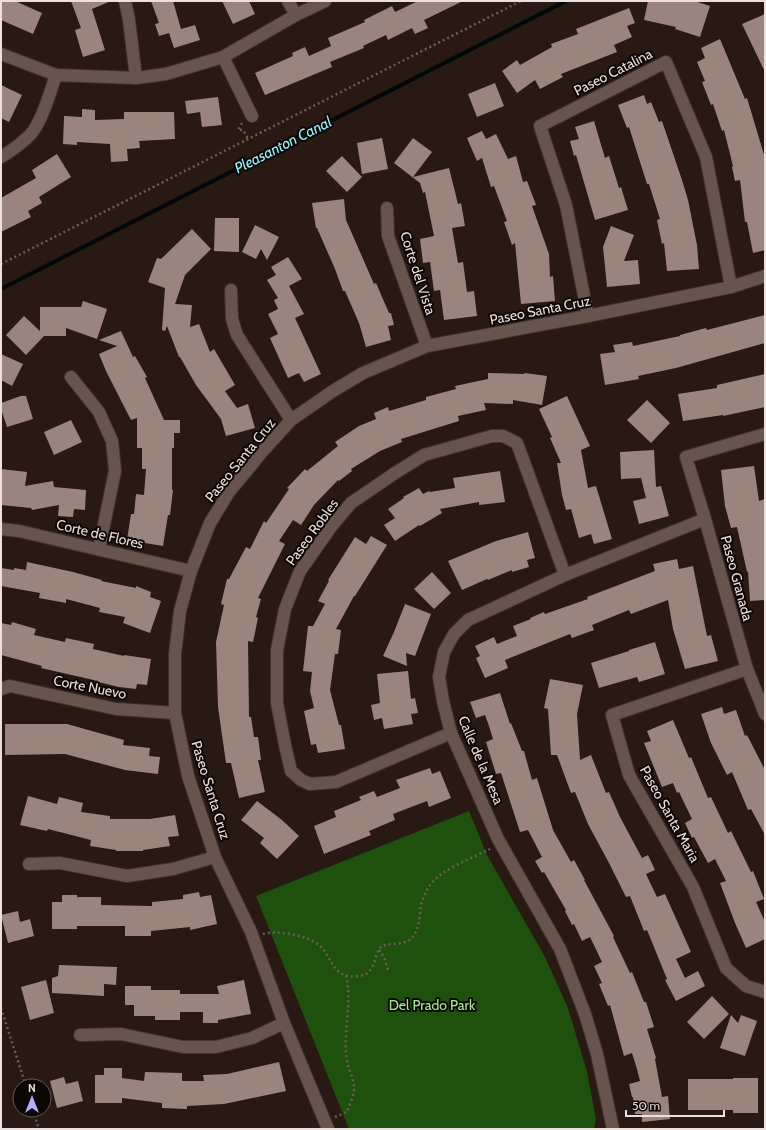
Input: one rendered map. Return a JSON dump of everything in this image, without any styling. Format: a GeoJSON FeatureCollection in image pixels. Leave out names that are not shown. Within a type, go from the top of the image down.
{"type":"FeatureCollection","features":[{"type":"Feature","properties":{"kind":"street"},"geometry":{"type":"LineString","coordinates":[[125,1],[129,20],[136,78]]}},
{"type":"Feature","properties":{"kind":"street"},"geometry":{"type":"LineString","coordinates":[[288,1],[296,16]]}},
{"type":"Feature","properties":{"kind":"street"},"geometry":{"type":"LineString","coordinates":[[1,54],[56,75],[136,78],[166,74],[223,57],[325,1]]}},
{"type":"Feature","properties":{"kind":"street"},"geometry":{"type":"LineString","coordinates":[[223,57],[252,116]]}},
{"type":"Feature","properties":{"kind":"street","name":"Paseo Catalina"},"geometry":{"type":"LineString","coordinates":[[588,316],[566,205],[540,126],[666,62],[706,157],[730,287]]}},
{"type":"Feature","properties":{"kind":"street"},"geometry":{"type":"LineString","coordinates":[[1,157],[31,134],[42,114],[56,75]]}},
{"type":"Feature","properties":{"kind":"street","name":"Corte del Vista"},"geometry":{"type":"LineString","coordinates":[[387,208],[388,236],[427,346]]}},
{"type":"Feature","properties":{"kind":"street","name":"Paseo Santa Cruz"},"geometry":{"type":"LineString","coordinates":[[327,1125],[284,1022],[253,937],[216,857],[188,776],[174,713],[174,654],[180,611],[191,570],[210,523],[229,492],[291,420],[363,372],[427,346],[588,316],[730,287],[765,276]]}},
{"type":"Feature","properties":{"kind":"street"},"geometry":{"type":"LineString","coordinates":[[231,290],[232,319],[238,335],[291,420]]}},
{"type":"Feature","properties":{"kind":"street"},"geometry":{"type":"LineString","coordinates":[[72,377],[99,412],[112,441],[115,471],[99,549]]}},
{"type":"Feature","properties":{"kind":"street","name":"Paseo Granada"},"geometry":{"type":"LineString","coordinates":[[765,434],[686,457],[747,669],[765,714]]}},
{"type":"Feature","properties":{"kind":"street","name":"Paseo Robles"},"geometry":{"type":"LineString","coordinates":[[451,733],[336,782],[310,784],[301,780],[291,771],[277,703],[277,650],[285,609],[300,571],[331,527],[352,503],[424,455],[492,436],[503,436],[517,443],[565,575]]}},
{"type":"Feature","properties":{"kind":"street","name":"Calle de la Mesa"},"geometry":{"type":"LineString","coordinates":[[613,1129],[597,1054],[585,1014],[560,949],[501,843],[451,733],[443,702],[439,677],[444,652],[454,634],[468,620],[565,575],[705,519]]}},
{"type":"Feature","properties":{"kind":"street","name":"Corte de Flores"},"geometry":{"type":"LineString","coordinates":[[1,530],[19,531],[191,570]]}},
{"type":"Feature","properties":{"kind":"street","name":"Paseo Santa Maria"},"geometry":{"type":"LineString","coordinates":[[747,669],[612,715],[629,775],[693,887],[726,968],[746,986],[765,992]]}},
{"type":"Feature","properties":{"kind":"street","name":"Corte Nuevo"},"geometry":{"type":"LineString","coordinates":[[1,689],[10,686],[116,709],[174,713]]}},
{"type":"Feature","properties":{"kind":"street"},"geometry":{"type":"LineString","coordinates":[[29,864],[60,863],[127,876],[174,869],[216,857]]}},
{"type":"Feature","properties":{"kind":"street"},"geometry":{"type":"LineString","coordinates":[[80,1035],[121,1034],[183,1047],[216,1047],[252,1038],[284,1022]]}},
{"type":"Feature","properties":{"kind":"path"},"geometry":{"type":"LineString","coordinates":[[1,264],[521,1]]}},
{"type":"Feature","properties":{"kind":"path"},"geometry":{"type":"LineString","coordinates":[[253,937],[267,933],[280,932],[307,939],[318,945],[337,970],[352,977],[362,976],[373,966],[379,950],[383,946],[404,943],[411,939],[416,931],[421,904],[431,885],[442,875],[466,860],[501,843]]}},
{"type":"Feature","properties":{"kind":"path"},"geometry":{"type":"LineString","coordinates":[[379,950],[384,958],[388,970]]}},
{"type":"Feature","properties":{"kind":"path"},"geometry":{"type":"LineString","coordinates":[[327,1125],[347,1112],[354,1092],[354,1081],[347,1061],[346,1044],[349,996],[346,975]]}},
{"type":"Feature","properties":{"kind":"path"},"geometry":{"type":"LineString","coordinates":[[1,1008],[23,1078]]}},
{"type":"Feature","properties":{"kind":"path"},"geometry":{"type":"LineString","coordinates":[[36,1118],[39,1129]]}},
{"type":"Feature","properties":{"kind":"green space","name":"Del Prado Park"},"geometry":{"type":"Polygon","coordinates":[[[469,811],[487,855],[545,957],[568,1008],[587,1072],[596,1119],[594,1129],[349,1129],[256,896],[469,811]]]}},
{"type":"Feature","properties":{"kind":"building"},"geometry":{"type":"Polygon","coordinates":[[[1,1],[15,1],[42,13],[33,34],[1,20],[1,1]]]}},
{"type":"Feature","properties":{"kind":"building"},"geometry":{"type":"Polygon","coordinates":[[[71,1],[111,1],[92,9],[105,50],[83,57],[75,30],[81,28],[71,1]]]}},
{"type":"Feature","properties":{"kind":"building"},"geometry":{"type":"Polygon","coordinates":[[[151,1],[173,1],[181,29],[195,25],[200,40],[174,48],[169,33],[159,36],[155,24],[159,23],[151,1]]]}},
{"type":"Feature","properties":{"kind":"building"},"geometry":{"type":"Polygon","coordinates":[[[222,1],[249,1],[255,14],[233,24],[222,1]]]}},
{"type":"Feature","properties":{"kind":"building"},"geometry":{"type":"Polygon","coordinates":[[[418,1],[463,1],[424,20],[428,28],[415,34],[412,28],[388,40],[386,35],[363,46],[364,48],[330,62],[332,67],[265,95],[255,73],[293,56],[292,53],[305,47],[309,56],[331,46],[328,38],[365,22],[364,20],[392,6],[395,12],[418,1]]]}},
{"type":"Feature","properties":{"kind":"building"},"geometry":{"type":"Polygon","coordinates":[[[648,1],[694,1],[710,6],[700,37],[675,29],[676,27],[644,20],[648,1]]]}},
{"type":"Feature","properties":{"kind":"building"},"geometry":{"type":"Polygon","coordinates":[[[629,8],[635,23],[627,26],[632,37],[614,45],[617,52],[561,74],[563,77],[540,89],[535,80],[517,93],[502,71],[517,60],[520,65],[552,47],[551,44],[578,34],[576,29],[629,8]]]}},
{"type":"Feature","properties":{"kind":"building"},"geometry":{"type":"Polygon","coordinates":[[[765,14],[765,72],[742,24],[765,14]]]}},
{"type":"Feature","properties":{"kind":"building"},"geometry":{"type":"Polygon","coordinates":[[[720,39],[745,99],[747,98],[765,158],[765,250],[753,253],[747,222],[745,222],[740,180],[735,181],[733,166],[724,130],[722,131],[713,104],[711,105],[702,82],[705,81],[697,62],[705,58],[701,48],[720,39]]]}},
{"type":"Feature","properties":{"kind":"building"},"geometry":{"type":"Polygon","coordinates":[[[495,83],[504,106],[477,117],[468,94],[495,83]]]}},
{"type":"Feature","properties":{"kind":"building"},"geometry":{"type":"Polygon","coordinates":[[[1,85],[22,95],[9,122],[1,118],[1,85]]]}},
{"type":"Feature","properties":{"kind":"building"},"geometry":{"type":"Polygon","coordinates":[[[644,95],[647,104],[651,102],[659,122],[662,121],[682,180],[688,200],[697,245],[699,269],[667,271],[664,243],[662,244],[657,220],[660,219],[629,127],[627,128],[618,105],[644,95]]]}},
{"type":"Feature","properties":{"kind":"building"},"geometry":{"type":"Polygon","coordinates":[[[218,97],[222,125],[202,127],[200,112],[187,114],[185,101],[218,97]]]}},
{"type":"Feature","properties":{"kind":"building"},"geometry":{"type":"Polygon","coordinates":[[[82,109],[95,110],[95,120],[124,119],[124,112],[174,112],[175,139],[139,141],[140,148],[127,149],[128,161],[111,162],[110,144],[77,142],[77,145],[63,144],[64,116],[82,117],[82,109]]]}},
{"type":"Feature","properties":{"kind":"building"},"geometry":{"type":"Polygon","coordinates":[[[594,121],[605,158],[609,156],[628,210],[595,220],[576,155],[574,156],[570,141],[579,139],[575,127],[594,121]]]}},
{"type":"Feature","properties":{"kind":"building"},"geometry":{"type":"Polygon","coordinates":[[[482,131],[486,139],[496,134],[508,159],[516,156],[523,182],[527,181],[536,205],[532,206],[549,254],[550,277],[553,276],[555,301],[521,304],[515,243],[512,245],[504,222],[507,221],[494,186],[491,187],[482,158],[477,161],[467,138],[482,131]]]}},
{"type":"Feature","properties":{"kind":"building"},"geometry":{"type":"Polygon","coordinates":[[[382,138],[388,169],[362,174],[357,143],[382,138]]]}},
{"type":"Feature","properties":{"kind":"building"},"geometry":{"type":"Polygon","coordinates":[[[413,138],[432,152],[413,177],[449,168],[458,204],[461,203],[465,226],[452,228],[458,263],[463,262],[467,292],[474,291],[477,316],[444,320],[440,290],[434,291],[430,262],[423,263],[420,239],[434,236],[425,192],[423,193],[420,183],[394,163],[413,138]]]}},
{"type":"Feature","properties":{"kind":"building"},"geometry":{"type":"Polygon","coordinates":[[[57,154],[71,177],[39,197],[42,203],[28,211],[31,217],[1,232],[1,198],[36,178],[32,170],[57,154]]]}},
{"type":"Feature","properties":{"kind":"building"},"geometry":{"type":"Polygon","coordinates":[[[342,156],[362,177],[347,192],[326,171],[342,156]]]}},
{"type":"Feature","properties":{"kind":"building"},"geometry":{"type":"Polygon","coordinates":[[[344,199],[346,220],[374,284],[376,283],[389,313],[391,313],[394,325],[388,326],[391,340],[366,347],[359,323],[345,291],[343,291],[335,269],[316,228],[312,203],[344,199]]]}},
{"type":"Feature","properties":{"kind":"building"},"geometry":{"type":"Polygon","coordinates":[[[215,218],[239,218],[239,252],[214,251],[215,218]]]}},
{"type":"Feature","properties":{"kind":"building"},"geometry":{"type":"Polygon","coordinates":[[[255,225],[279,237],[267,260],[261,249],[256,259],[242,252],[255,225]]]}},
{"type":"Feature","properties":{"kind":"building"},"geometry":{"type":"Polygon","coordinates":[[[611,226],[634,235],[624,261],[638,260],[640,284],[607,287],[603,247],[611,226]]]}},
{"type":"Feature","properties":{"kind":"building"},"geometry":{"type":"Polygon","coordinates":[[[192,229],[211,249],[185,275],[175,304],[192,305],[190,327],[199,324],[210,352],[214,349],[235,385],[225,391],[237,408],[248,404],[255,428],[226,436],[221,419],[196,385],[179,357],[167,326],[165,331],[162,330],[165,288],[148,282],[157,258],[161,259],[192,229]]]}},
{"type":"Feature","properties":{"kind":"building"},"geometry":{"type":"Polygon","coordinates":[[[288,257],[302,279],[289,286],[304,314],[295,318],[321,374],[304,382],[299,373],[288,378],[270,338],[278,334],[268,314],[278,309],[274,300],[278,298],[267,280],[276,275],[271,267],[288,257]]]}},
{"type":"Feature","properties":{"kind":"building"},"geometry":{"type":"Polygon","coordinates":[[[83,301],[107,309],[97,339],[66,328],[66,336],[44,336],[26,355],[6,335],[24,316],[40,331],[40,307],[81,307],[83,301]]]}},
{"type":"Feature","properties":{"kind":"building"},"geometry":{"type":"Polygon","coordinates":[[[765,315],[765,343],[676,368],[638,376],[639,379],[605,385],[600,354],[615,352],[613,345],[632,342],[633,346],[680,336],[706,328],[707,330],[765,315]]]}},
{"type":"Feature","properties":{"kind":"building"},"geometry":{"type":"Polygon","coordinates":[[[121,331],[133,357],[135,356],[147,377],[145,378],[164,420],[180,420],[180,433],[174,433],[174,448],[172,448],[173,490],[170,515],[168,515],[163,546],[127,540],[131,514],[134,514],[136,494],[144,495],[146,469],[142,469],[142,448],[137,448],[137,418],[131,420],[99,354],[117,346],[99,340],[121,331]]]}},
{"type":"Feature","properties":{"kind":"building"},"geometry":{"type":"Polygon","coordinates":[[[1,354],[23,364],[12,386],[1,380],[1,354]]]}},
{"type":"Feature","properties":{"kind":"building"},"geometry":{"type":"Polygon","coordinates":[[[488,373],[525,373],[547,376],[542,405],[513,400],[513,404],[484,403],[486,410],[458,416],[459,421],[401,439],[402,442],[380,451],[351,469],[352,471],[339,481],[338,480],[314,505],[301,525],[293,520],[279,541],[285,544],[258,598],[261,599],[256,617],[258,618],[253,642],[248,641],[249,717],[251,717],[254,737],[258,737],[261,760],[258,760],[265,792],[239,798],[231,763],[226,763],[218,707],[216,642],[224,605],[221,604],[227,579],[229,579],[246,547],[250,549],[264,521],[266,523],[289,489],[287,488],[305,469],[307,471],[338,446],[335,442],[359,426],[376,419],[374,413],[388,407],[389,411],[426,400],[426,397],[456,389],[455,386],[488,379],[488,373]]]}},
{"type":"Feature","properties":{"kind":"building"},"geometry":{"type":"Polygon","coordinates":[[[765,374],[765,407],[723,416],[683,421],[678,394],[717,388],[717,385],[765,374]]]}},
{"type":"Feature","properties":{"kind":"building"},"geometry":{"type":"Polygon","coordinates":[[[21,396],[26,396],[33,419],[7,427],[1,409],[1,403],[21,396]]]}},
{"type":"Feature","properties":{"kind":"building"},"geometry":{"type":"Polygon","coordinates":[[[567,396],[590,446],[581,450],[588,488],[596,486],[612,539],[594,544],[591,534],[579,538],[571,509],[566,510],[557,463],[561,463],[550,438],[552,437],[539,409],[567,396]]]}},
{"type":"Feature","properties":{"kind":"building"},"geometry":{"type":"Polygon","coordinates":[[[647,400],[670,423],[651,443],[627,420],[647,400]]]}},
{"type":"Feature","properties":{"kind":"building"},"geometry":{"type":"Polygon","coordinates":[[[71,420],[82,442],[54,455],[44,432],[71,420]]]}},
{"type":"Feature","properties":{"kind":"building"},"geometry":{"type":"Polygon","coordinates":[[[654,450],[656,487],[661,486],[669,516],[639,524],[633,501],[646,498],[641,478],[621,479],[620,452],[654,450]]]}},
{"type":"Feature","properties":{"kind":"building"},"geometry":{"type":"Polygon","coordinates":[[[754,466],[759,501],[765,499],[765,600],[750,601],[748,571],[747,572],[737,527],[731,528],[725,506],[721,470],[754,466]]]}},
{"type":"Feature","properties":{"kind":"building"},"geometry":{"type":"Polygon","coordinates":[[[1,469],[27,472],[25,486],[53,481],[54,487],[86,490],[85,510],[74,509],[73,517],[58,516],[59,505],[32,510],[31,508],[1,505],[1,469]]]}},
{"type":"Feature","properties":{"kind":"building"},"geometry":{"type":"Polygon","coordinates":[[[500,471],[505,502],[479,505],[479,502],[440,509],[442,513],[420,526],[419,525],[395,541],[384,525],[395,518],[388,509],[404,498],[403,497],[419,488],[423,494],[429,491],[455,488],[453,478],[500,471]]]}},
{"type":"Feature","properties":{"kind":"building"},"geometry":{"type":"Polygon","coordinates":[[[528,532],[535,558],[527,560],[529,567],[512,572],[512,570],[462,590],[448,561],[496,541],[528,532]]]}},
{"type":"Feature","properties":{"kind":"building"},"geometry":{"type":"Polygon","coordinates":[[[371,536],[387,545],[354,596],[336,629],[341,630],[338,654],[335,654],[330,690],[339,725],[341,725],[345,749],[318,753],[316,744],[311,745],[304,711],[314,708],[310,691],[312,672],[303,671],[308,626],[313,626],[325,604],[318,601],[329,581],[328,580],[355,537],[366,544],[371,536]]]}},
{"type":"Feature","properties":{"kind":"building"},"geometry":{"type":"Polygon","coordinates":[[[677,559],[679,569],[693,566],[707,636],[711,635],[718,661],[685,669],[673,629],[668,600],[631,614],[629,610],[592,625],[594,630],[572,638],[570,634],[505,660],[508,668],[485,678],[476,658],[480,656],[475,646],[494,637],[497,644],[517,636],[513,626],[544,612],[545,614],[588,599],[587,597],[655,571],[653,564],[677,559]]]}},
{"type":"Feature","properties":{"kind":"building"},"geometry":{"type":"Polygon","coordinates":[[[27,562],[73,572],[102,580],[101,581],[136,588],[136,586],[151,592],[150,597],[161,601],[150,633],[123,623],[125,617],[99,612],[100,608],[66,599],[66,603],[39,598],[40,593],[1,586],[1,568],[26,570],[27,562]]]}},
{"type":"Feature","properties":{"kind":"building"},"geometry":{"type":"Polygon","coordinates":[[[432,572],[451,593],[434,609],[414,589],[432,572]]]}},
{"type":"Feature","properties":{"kind":"building"},"geometry":{"type":"Polygon","coordinates":[[[405,604],[431,614],[415,656],[406,653],[407,666],[383,656],[405,604]]]}},
{"type":"Feature","properties":{"kind":"building"},"geometry":{"type":"Polygon","coordinates":[[[12,622],[36,629],[34,635],[65,642],[66,638],[94,644],[93,649],[124,656],[151,659],[147,685],[137,684],[136,689],[119,687],[41,668],[42,666],[1,655],[1,623],[11,625],[12,622]]]}},
{"type":"Feature","properties":{"kind":"building"},"geometry":{"type":"Polygon","coordinates":[[[655,642],[665,674],[639,682],[637,677],[599,688],[591,663],[655,642]]]}},
{"type":"Feature","properties":{"kind":"building"},"geometry":{"type":"Polygon","coordinates":[[[408,671],[411,699],[415,698],[418,713],[411,714],[413,724],[384,729],[382,718],[374,720],[371,705],[380,703],[377,674],[408,671]]]}},
{"type":"Feature","properties":{"kind":"building"},"geometry":{"type":"Polygon","coordinates":[[[550,679],[583,685],[577,714],[580,760],[591,755],[606,793],[609,792],[620,817],[642,858],[648,855],[655,870],[646,874],[657,897],[665,894],[691,952],[676,959],[685,978],[698,971],[705,986],[676,1001],[665,980],[667,979],[647,930],[644,931],[630,896],[626,897],[588,824],[575,792],[571,793],[557,755],[551,755],[548,709],[544,708],[550,679]]]}},
{"type":"Feature","properties":{"kind":"building"},"geometry":{"type":"Polygon","coordinates":[[[500,693],[510,724],[511,723],[522,751],[524,751],[532,780],[537,778],[553,830],[571,862],[574,860],[585,880],[614,936],[613,937],[630,973],[632,972],[644,1002],[646,1002],[654,1027],[647,1029],[656,1058],[662,1097],[668,1096],[670,1119],[642,1122],[642,1114],[635,1114],[633,1097],[629,1084],[640,1081],[632,1053],[624,1056],[610,1005],[608,1006],[599,984],[602,983],[594,966],[602,962],[590,937],[582,941],[544,872],[542,873],[535,861],[542,857],[528,830],[520,832],[501,773],[496,774],[486,742],[493,739],[489,726],[485,715],[476,718],[470,702],[500,693]]]}},
{"type":"Feature","properties":{"kind":"building"},"geometry":{"type":"Polygon","coordinates":[[[722,707],[724,714],[736,710],[745,736],[747,735],[765,770],[765,835],[751,809],[748,810],[732,772],[727,775],[711,743],[701,714],[722,707]]]}},
{"type":"Feature","properties":{"kind":"building"},"geometry":{"type":"Polygon","coordinates":[[[673,720],[689,758],[691,757],[708,798],[711,797],[728,833],[731,831],[751,872],[753,871],[764,899],[756,902],[765,922],[765,939],[746,948],[720,883],[726,881],[715,859],[708,863],[694,837],[692,838],[685,823],[692,819],[679,792],[677,793],[673,783],[662,787],[644,743],[651,741],[647,731],[673,720]]]}},
{"type":"Feature","properties":{"kind":"building"},"geometry":{"type":"Polygon","coordinates":[[[5,724],[67,724],[124,740],[123,745],[150,748],[149,756],[160,757],[158,774],[125,770],[65,754],[5,755],[5,724]]]}},
{"type":"Feature","properties":{"kind":"building"},"geometry":{"type":"Polygon","coordinates":[[[430,768],[432,774],[440,771],[451,798],[429,807],[427,801],[393,814],[395,820],[369,831],[371,835],[324,854],[314,826],[336,817],[334,811],[361,800],[359,797],[374,791],[377,797],[400,788],[396,780],[430,768]]]}},
{"type":"Feature","properties":{"kind":"building"},"geometry":{"type":"Polygon","coordinates":[[[28,796],[57,804],[59,797],[83,803],[81,812],[110,816],[110,819],[150,819],[175,815],[179,836],[168,837],[170,846],[143,851],[116,851],[90,846],[91,840],[48,829],[47,831],[20,825],[28,796]]]}},
{"type":"Feature","properties":{"kind":"building"},"geometry":{"type":"Polygon","coordinates":[[[257,801],[282,820],[299,836],[277,859],[260,843],[264,838],[241,820],[257,801]]]}},
{"type":"Feature","properties":{"kind":"building"},"geometry":{"type":"Polygon","coordinates":[[[199,892],[200,897],[211,895],[217,924],[190,930],[190,927],[151,931],[151,936],[125,936],[125,926],[77,926],[77,929],[52,929],[52,902],[62,902],[62,895],[77,895],[77,897],[101,897],[101,905],[152,906],[152,902],[183,899],[183,895],[199,892]]]}},
{"type":"Feature","properties":{"kind":"building"},"geometry":{"type":"Polygon","coordinates":[[[18,911],[20,922],[30,919],[34,936],[8,943],[1,915],[18,911]]]}},
{"type":"Feature","properties":{"kind":"building"},"geometry":{"type":"Polygon","coordinates":[[[59,965],[117,967],[116,985],[104,984],[104,996],[52,993],[52,978],[58,976],[59,965]]]}},
{"type":"Feature","properties":{"kind":"building"},"geometry":{"type":"Polygon","coordinates":[[[46,980],[54,1013],[30,1020],[21,987],[46,980]]]}},
{"type":"Feature","properties":{"kind":"building"},"geometry":{"type":"Polygon","coordinates":[[[244,980],[251,1014],[218,1020],[218,1023],[203,1023],[203,1012],[180,1012],[180,1020],[155,1020],[155,1016],[134,1016],[134,1005],[125,1005],[125,986],[151,986],[151,990],[180,990],[180,994],[219,994],[217,986],[244,980]]]}},
{"type":"Feature","properties":{"kind":"building"},"geometry":{"type":"Polygon","coordinates":[[[712,996],[729,1014],[704,1039],[687,1022],[712,996]]]}},
{"type":"Feature","properties":{"kind":"building"},"geometry":{"type":"Polygon","coordinates":[[[731,1015],[738,1023],[741,1015],[757,1021],[745,1056],[720,1048],[731,1015]]]}},
{"type":"Feature","properties":{"kind":"building"},"geometry":{"type":"Polygon","coordinates":[[[279,1062],[286,1091],[224,1104],[187,1106],[187,1109],[162,1108],[162,1103],[122,1098],[122,1103],[95,1103],[95,1075],[104,1075],[104,1068],[122,1068],[122,1078],[144,1081],[145,1072],[182,1073],[182,1081],[204,1081],[203,1075],[227,1074],[279,1062]]]}},
{"type":"Feature","properties":{"kind":"building"},"geometry":{"type":"Polygon","coordinates":[[[64,1077],[66,1084],[78,1081],[83,1101],[57,1108],[52,1089],[52,1080],[64,1077]]]}},
{"type":"Feature","properties":{"kind":"building"},"geometry":{"type":"Polygon","coordinates":[[[758,1078],[758,1113],[733,1113],[733,1110],[688,1110],[688,1079],[758,1078]]]}},
{"type":"Feature","properties":{"kind":"waterway","name":"Pleasanton Canal"},"geometry":{"type":"LineString","coordinates":[[1,289],[566,1]]}}]}
